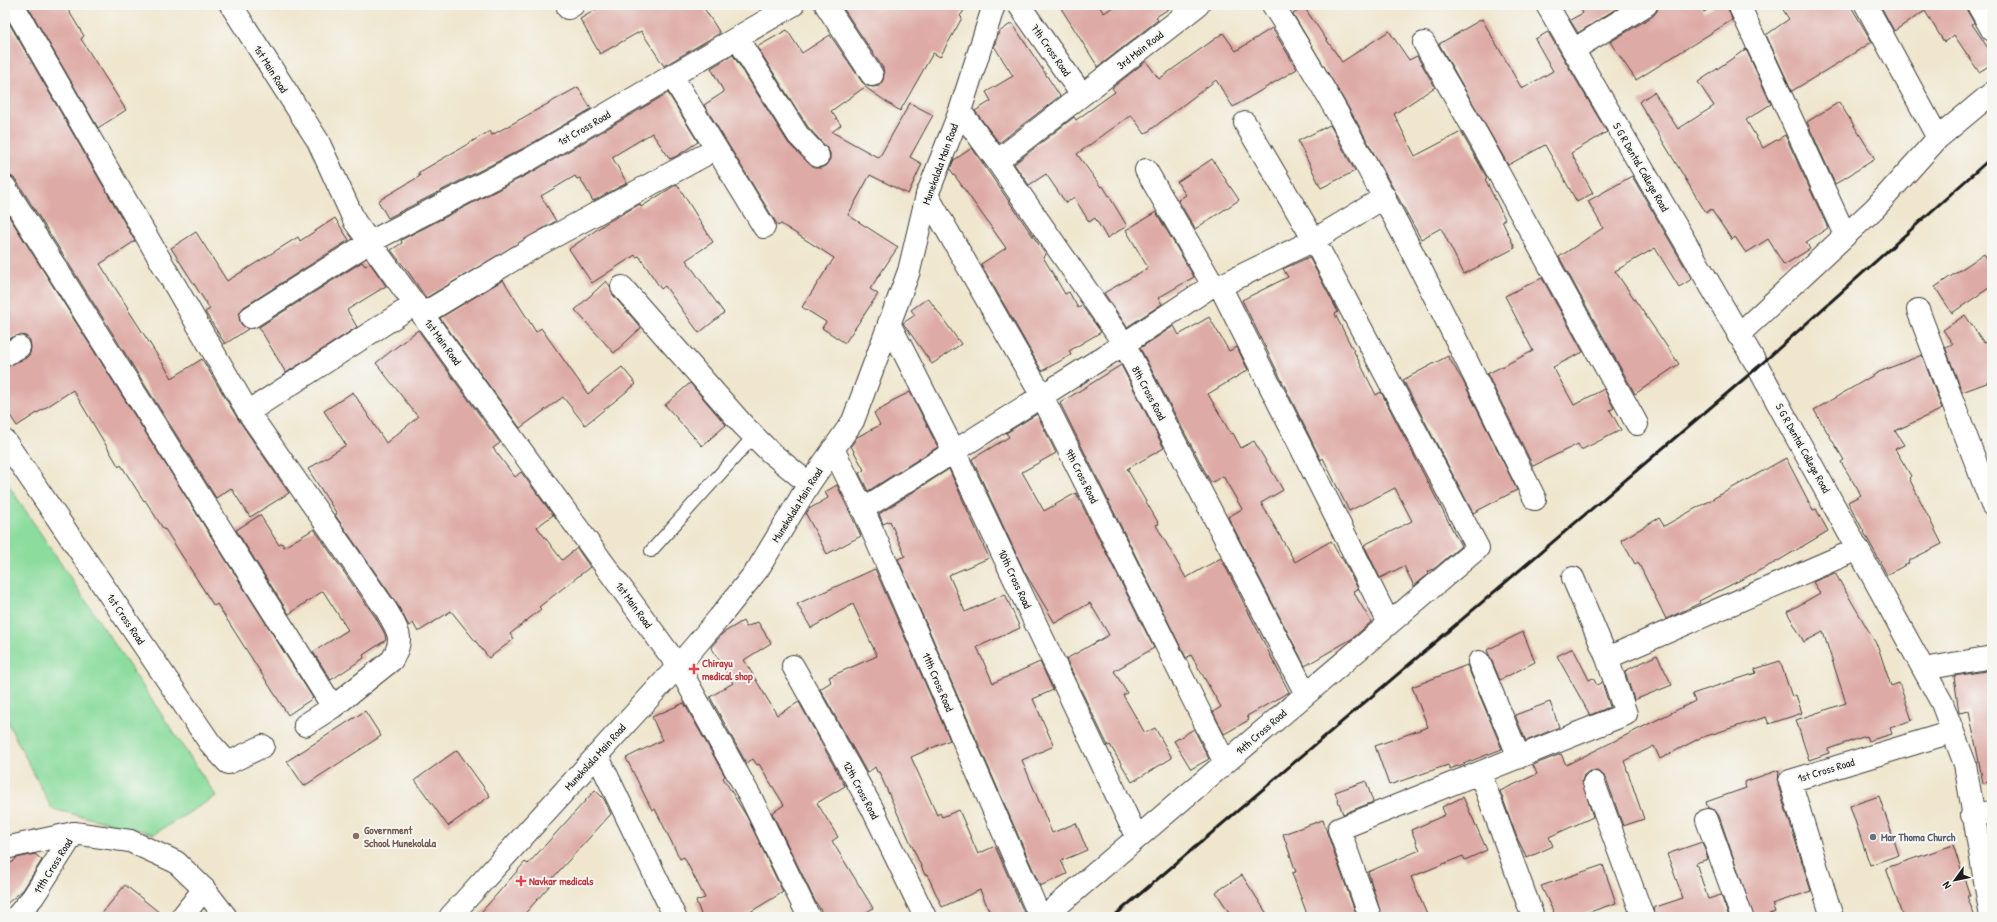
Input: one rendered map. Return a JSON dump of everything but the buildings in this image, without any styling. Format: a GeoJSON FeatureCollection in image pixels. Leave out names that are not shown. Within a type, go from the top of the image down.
{"type":"FeatureCollection","features":[{"type":"Feature","properties":{"kind":"street"},"geometry":{"type":"LineString","coordinates":[[13,5],[248,412],[387,611],[399,632],[397,650],[392,660],[332,707],[305,725]]}},
{"type":"Feature","properties":{"kind":"street","name":"1st Main Road"},"geometry":{"type":"LineString","coordinates":[[231,5],[318,141],[355,222],[678,666]]}},
{"type":"Feature","properties":{"kind":"street","name":"1st Cross Road"},"geometry":{"type":"LineString","coordinates":[[252,317],[370,242],[530,159],[793,5]]}},
{"type":"Feature","properties":{"kind":"street"},"geometry":{"type":"LineString","coordinates":[[826,5],[872,75]]}},
{"type":"Feature","properties":{"kind":"street","name":"Munekolala Main Road"},"geometry":{"type":"LineString","coordinates":[[450,917],[678,666],[758,569],[809,484],[853,421],[908,271],[927,195],[960,111],[994,5]]}},
{"type":"Feature","properties":{"kind":"street","name":"7th Cross Road"},"geometry":{"type":"LineString","coordinates":[[1019,5],[1082,95]]}},
{"type":"Feature","properties":{"kind":"street"},"geometry":{"type":"LineString","coordinates":[[1273,5],[1316,74],[1385,198],[1535,499]]}},
{"type":"Feature","properties":{"kind":"street","name":"S G R Dental College Road"},"geometry":{"type":"LineString","coordinates":[[1547,5],[1758,367],[1942,703],[1982,813],[1991,916]]}},
{"type":"Feature","properties":{"kind":"street"},"geometry":{"type":"LineString","coordinates":[[1573,50],[1646,5]]}},
{"type":"Feature","properties":{"kind":"street"},"geometry":{"type":"LineString","coordinates":[[1739,5],[1846,235]]}},
{"type":"Feature","properties":{"kind":"street"},"geometry":{"type":"LineString","coordinates":[[1866,5],[1938,138]]}},
{"type":"Feature","properties":{"kind":"street"},"geometry":{"type":"LineString","coordinates":[[1978,5],[1992,30]]}},
{"type":"Feature","properties":{"kind":"street","name":"3rd Main Road"},"geometry":{"type":"LineString","coordinates":[[997,161],[1195,6]]}},
{"type":"Feature","properties":{"kind":"street"},"geometry":{"type":"LineString","coordinates":[[737,38],[798,135],[818,156]]}},
{"type":"Feature","properties":{"kind":"street"},"geometry":{"type":"LineString","coordinates":[[1424,44],[1478,136],[1637,424]]}},
{"type":"Feature","properties":{"kind":"street"},"geometry":{"type":"LineString","coordinates":[[672,76],[764,227]]}},
{"type":"Feature","properties":{"kind":"street"},"geometry":{"type":"LineString","coordinates":[[1738,335],[1874,208],[1938,138],[1992,93]]}},
{"type":"Feature","properties":{"kind":"street","name":"8th Cross Road"},"geometry":{"type":"LineString","coordinates":[[960,111],[997,161],[1124,344],[1306,694]]}},
{"type":"Feature","properties":{"kind":"street"},"geometry":{"type":"LineString","coordinates":[[1245,123],[1314,240]]}},
{"type":"Feature","properties":{"kind":"street"},"geometry":{"type":"LineString","coordinates":[[248,412],[419,309],[703,156]]}},
{"type":"Feature","properties":{"kind":"street"},"geometry":{"type":"LineString","coordinates":[[1146,170],[1216,285],[1390,623]]}},
{"type":"Feature","properties":{"kind":"street"},"geometry":{"type":"LineString","coordinates":[[5,187],[332,707]]}},
{"type":"Feature","properties":{"kind":"street","name":"9th Cross Road"},"geometry":{"type":"LineString","coordinates":[[927,195],[1042,396],[1225,763]]}},
{"type":"Feature","properties":{"kind":"street"},"geometry":{"type":"LineString","coordinates":[[863,509],[1216,285],[1314,240],[1385,198]]}},
{"type":"Feature","properties":{"kind":"street","name":"14th Cross Road"},"geometry":{"type":"LineString","coordinates":[[1044,917],[1478,548],[1314,240]]}},
{"type":"Feature","properties":{"kind":"street"},"geometry":{"type":"LineString","coordinates":[[622,287],[719,400],[754,436],[809,484]]}},
{"type":"Feature","properties":{"kind":"street"},"geometry":{"type":"LineString","coordinates":[[1918,310],[1992,505]]}},
{"type":"Feature","properties":{"kind":"street","name":"10th Cross Road"},"geometry":{"type":"LineString","coordinates":[[889,323],[954,452],[1137,838]]}},
{"type":"Feature","properties":{"kind":"street","name":"1st Cross Road"},"geometry":{"type":"LineString","coordinates":[[5,441],[210,743],[228,763],[263,746]]}},
{"type":"Feature","properties":{"kind":"street","name":"11th Cross Road"},"geometry":{"type":"LineString","coordinates":[[833,449],[863,509],[1040,917]]}},
{"type":"Feature","properties":{"kind":"street"},"geometry":{"type":"LineString","coordinates":[[1607,658],[1858,549]]}},
{"type":"Feature","properties":{"kind":"street"},"geometry":{"type":"LineString","coordinates":[[1370,917],[1339,829],[1626,714],[1607,658],[1573,578]]}},
{"type":"Feature","properties":{"kind":"street"},"geometry":{"type":"LineString","coordinates":[[1924,669],[1992,656]]}},
{"type":"Feature","properties":{"kind":"street"},"geometry":{"type":"LineString","coordinates":[[1479,662],[1519,757]]}},
{"type":"Feature","properties":{"kind":"street"},"geometry":{"type":"LineString","coordinates":[[678,666],[751,798],[809,917]]}},
{"type":"Feature","properties":{"kind":"street","name":"12th Cross Road"},"geometry":{"type":"LineString","coordinates":[[793,666],[872,808],[925,917]]}},
{"type":"Feature","properties":{"kind":"street","name":"1st Cross Road"},"geometry":{"type":"LineString","coordinates":[[1832,917],[1790,781],[1952,732]]}},
{"type":"Feature","properties":{"kind":"street"},"geometry":{"type":"LineString","coordinates":[[597,755],[675,917]]}},
{"type":"Feature","properties":{"kind":"street"},"geometry":{"type":"LineString","coordinates":[[1480,773],[1533,917]]}},
{"type":"Feature","properties":{"kind":"street"},"geometry":{"type":"LineString","coordinates":[[1594,782],[1643,917]]}},
{"type":"Feature","properties":{"kind":"street"},"geometry":{"type":"LineString","coordinates":[[1707,820],[1742,917]]}},
{"type":"Feature","properties":{"kind":"street"},"geometry":{"type":"LineString","coordinates":[[5,848],[74,833],[130,841],[176,862],[204,889],[226,917]]}},
{"type":"Feature","properties":{"kind":"street","name":"11th Cross Road"},"geometry":{"type":"LineString","coordinates":[[16,917],[33,897],[74,833]]}},
{"type":"Feature","properties":{"kind":"street"},"geometry":{"type":"LineString","coordinates":[[182,917],[204,889]]}},
{"type":"Feature","properties":{"kind":"lane"},"geometry":{"type":"LineString","coordinates":[[651,551],[754,436]]}},
{"type":"Feature","properties":{"kind":"green space"},"geometry":{"type":"Polygon","coordinates":[[[5,480],[216,796],[154,834],[52,809],[5,717],[5,480]]]}},
{"type":"Feature","properties":{"kind":"railway"},"geometry":{"type":"LineString","coordinates":[[1113,917],[1758,367],[1992,157]]}},
{"type":"Feature","properties":{"kind":"place","name":"Chirayu medical shop"},"geometry":{"type":"Point","coordinates":[694,669]}},
{"type":"Feature","properties":{"kind":"place","name":"Government School Munekolala"},"geometry":{"type":"Point","coordinates":[356,836]}},
{"type":"Feature","properties":{"kind":"place","name":"Mar Thoma Church"},"geometry":{"type":"Point","coordinates":[1873,837]}},
{"type":"Feature","properties":{"kind":"place","name":"Navkar medicals"},"geometry":{"type":"Point","coordinates":[521,881]}}]}
